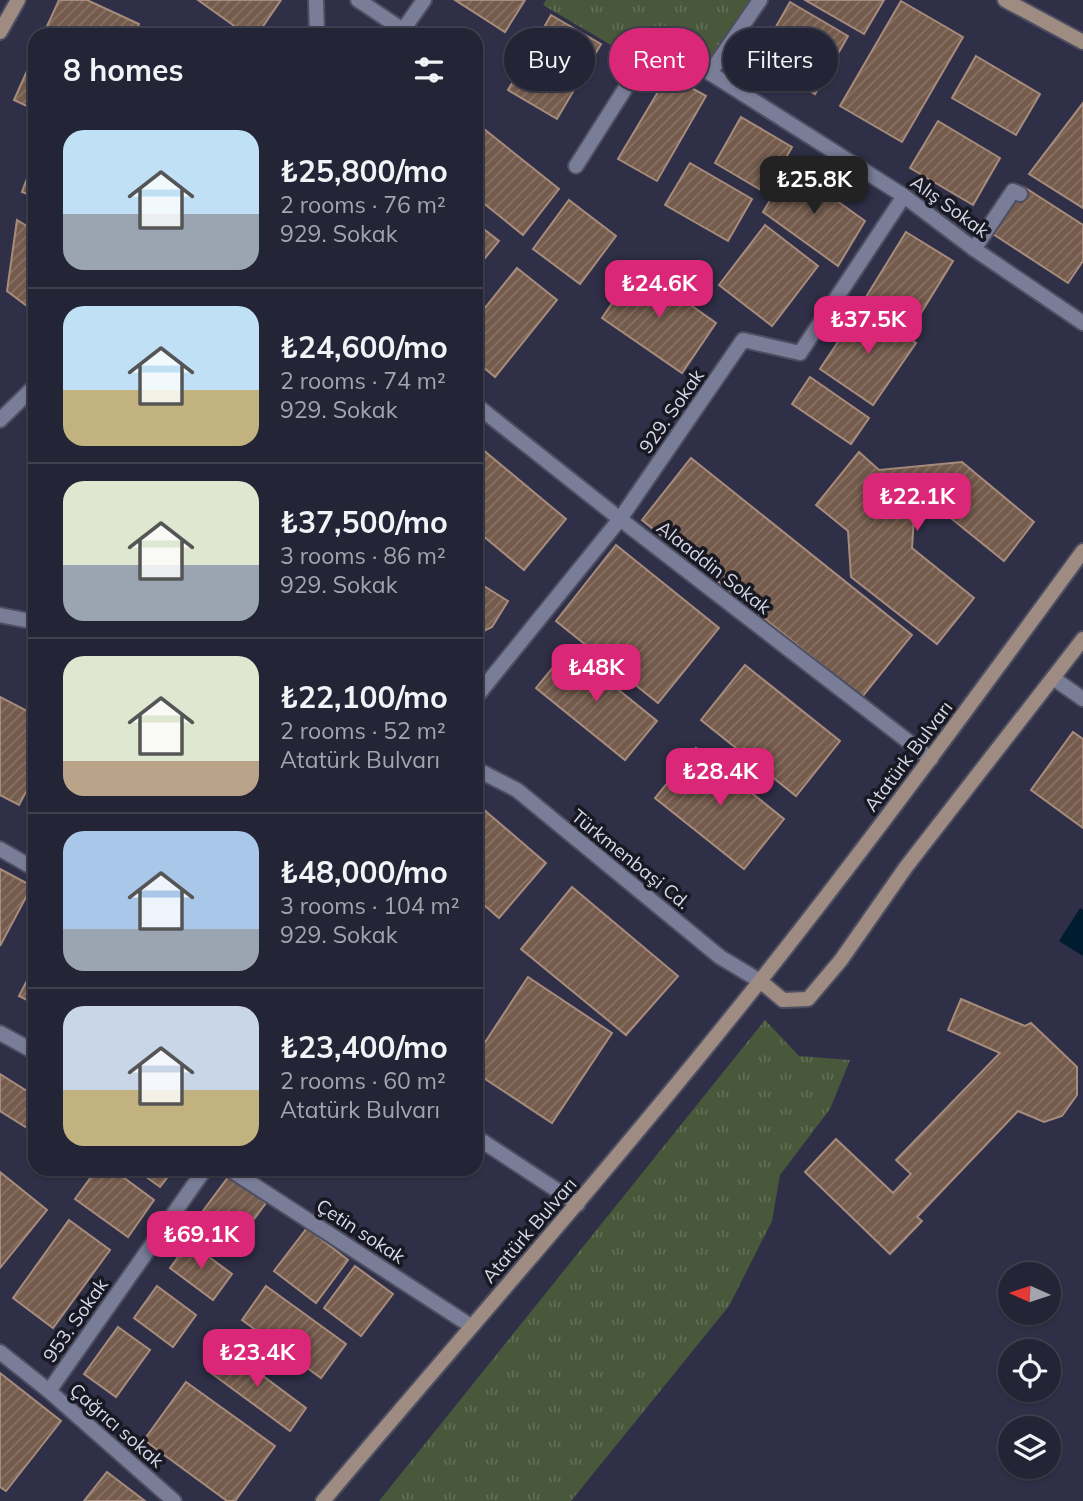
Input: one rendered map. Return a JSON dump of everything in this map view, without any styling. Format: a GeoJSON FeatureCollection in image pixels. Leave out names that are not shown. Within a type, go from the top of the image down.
{"type":"FeatureCollection","features":[{"type":"Feature","properties":{"kind":"street"},"geometry":{"type":"LineString","coordinates":[[0,32],[18,0]]}},
{"type":"Feature","properties":{"kind":"street"},"geometry":{"type":"LineString","coordinates":[[316,0],[317,28]]}},
{"type":"Feature","properties":{"kind":"street"},"geometry":{"type":"LineString","coordinates":[[358,0],[400,28]]}},
{"type":"Feature","properties":{"kind":"street"},"geometry":{"type":"LineString","coordinates":[[404,28],[424,0]]}},
{"type":"Feature","properties":{"kind":"street"},"geometry":{"type":"LineString","coordinates":[[710,73],[760,0]]}},
{"type":"Feature","properties":{"kind":"street"},"geometry":{"type":"LineString","coordinates":[[1005,0],[1083,42]]}},
{"type":"Feature","properties":{"kind":"street","name":"Alış Sokak"},"geometry":{"type":"LineString","coordinates":[[576,166],[635,73],[648,59],[665,52],[710,73],[904,196],[974,249],[1083,323]]}},
{"type":"Feature","properties":{"kind":"street"},"geometry":{"type":"LineString","coordinates":[[974,249],[1013,191],[1020,194]]}},
{"type":"Feature","properties":{"kind":"street","name":"929. Sokak"},"geometry":{"type":"LineString","coordinates":[[483,688],[620,519],[743,340],[800,353],[904,196]]}},
{"type":"Feature","properties":{"kind":"street"},"geometry":{"type":"LineString","coordinates":[[0,420],[28,393]]}},
{"type":"Feature","properties":{"kind":"street","name":"Alaaddin Sokak"},"geometry":{"type":"LineString","coordinates":[[483,411],[931,759]]}},
{"type":"Feature","properties":{"kind":"street","name":"Atatürk Bulvarı"},"geometry":{"type":"LineString","coordinates":[[323,1501],[578,1204],[760,981],[931,759],[1083,551]]}},
{"type":"Feature","properties":{"kind":"street"},"geometry":{"type":"LineString","coordinates":[[0,615],[28,621]]}},
{"type":"Feature","properties":{"kind":"street"},"geometry":{"type":"LineString","coordinates":[[760,981],[783,1000],[808,999],[841,960],[906,867],[1083,639]]}},
{"type":"Feature","properties":{"kind":"street"},"geometry":{"type":"LineString","coordinates":[[1053,678],[1083,698]]}},
{"type":"Feature","properties":{"kind":"street","name":"Türkmenbaşi Cd."},"geometry":{"type":"LineString","coordinates":[[483,773],[517,790],[720,957],[760,981]]}},
{"type":"Feature","properties":{"kind":"street"},"geometry":{"type":"LineString","coordinates":[[0,849],[28,865]]}},
{"type":"Feature","properties":{"kind":"street"},"geometry":{"type":"LineString","coordinates":[[0,1033],[28,1048]]}},
{"type":"Feature","properties":{"kind":"street"},"geometry":{"type":"LineString","coordinates":[[483,1142],[578,1204]]}},
{"type":"Feature","properties":{"kind":"street","name":"953. Sokak"},"geometry":{"type":"LineString","coordinates":[[49,1391],[200,1176]]}},
{"type":"Feature","properties":{"kind":"street","name":"Çetin sokak"},"geometry":{"type":"LineString","coordinates":[[240,1176],[471,1326]]}},
{"type":"Feature","properties":{"kind":"street","name":"Çağrıcı sokak"},"geometry":{"type":"LineString","coordinates":[[0,1352],[49,1391],[174,1501]]}},
{"type":"Feature","properties":{"kind":"green space"},"geometry":{"type":"Polygon","coordinates":[[[546,0],[753,0],[735,28],[723,28],[723,46],[709,68],[709,28],[609,28],[609,44],[595,36],[595,28],[582,28],[543,5],[546,0]]]}},
{"type":"Feature","properties":{"kind":"green space"},"geometry":{"type":"Polygon","coordinates":[[[765,1020],[799,1056],[850,1060],[830,1109],[780,1175],[772,1221],[729,1306],[571,1501],[379,1501],[765,1020]]]}},
{"type":"Feature","properties":{"kind":"water"},"geometry":{"type":"Polygon","coordinates":[[[1080,908],[1083,910],[1083,956],[1059,941],[1080,908]]]}},
{"type":"Feature","properties":{"kind":"building"},"geometry":{"type":"Polygon","coordinates":[[[59,0],[87,0],[139,24],[137,28],[46,28],[59,0]]]}},
{"type":"Feature","properties":{"kind":"building"},"geometry":{"type":"Polygon","coordinates":[[[198,0],[281,0],[262,28],[237,28],[198,0]]]}},
{"type":"Feature","properties":{"kind":"building"},"geometry":{"type":"Polygon","coordinates":[[[455,0],[525,0],[504,31],[455,0]]]}},
{"type":"Feature","properties":{"kind":"building"},"geometry":{"type":"Polygon","coordinates":[[[805,0],[884,0],[864,34],[805,0]]]}},
{"type":"Feature","properties":{"kind":"building"},"geometry":{"type":"Polygon","coordinates":[[[901,1],[963,37],[902,142],[840,106],[901,1]]]}},
{"type":"Feature","properties":{"kind":"building"},"geometry":{"type":"Polygon","coordinates":[[[790,2],[834,28],[775,28],[790,2]]]}},
{"type":"Feature","properties":{"kind":"building"},"geometry":{"type":"Polygon","coordinates":[[[551,15],[573,28],[544,28],[551,15]]]}},
{"type":"Feature","properties":{"kind":"building"},"geometry":{"type":"Polygon","coordinates":[[[838,30],[848,36],[838,54],[838,30]]]}},
{"type":"Feature","properties":{"kind":"building"},"geometry":{"type":"Polygon","coordinates":[[[595,41],[601,44],[595,54],[595,41]]]}},
{"type":"Feature","properties":{"kind":"building"},"geometry":{"type":"Polygon","coordinates":[[[976,56],[1040,94],[1016,135],[952,98],[976,56]]]}},
{"type":"Feature","properties":{"kind":"building"},"geometry":{"type":"Polygon","coordinates":[[[28,69],[28,107],[14,100],[28,69]]]}},
{"type":"Feature","properties":{"kind":"building"},"geometry":{"type":"Polygon","coordinates":[[[510,91],[573,91],[557,119],[510,91]]]}},
{"type":"Feature","properties":{"kind":"building"},"geometry":{"type":"Polygon","coordinates":[[[658,91],[697,91],[706,96],[657,181],[618,159],[658,91]]]}},
{"type":"Feature","properties":{"kind":"building"},"geometry":{"type":"Polygon","coordinates":[[[1083,103],[1083,208],[1029,174],[1083,103]]]}},
{"type":"Feature","properties":{"kind":"building"},"geometry":{"type":"Polygon","coordinates":[[[741,117],[792,147],[766,193],[715,163],[741,117]]]}},
{"type":"Feature","properties":{"kind":"building"},"geometry":{"type":"Polygon","coordinates":[[[938,121],[1000,158],[973,205],[910,168],[938,121]]]}},
{"type":"Feature","properties":{"kind":"building"},"geometry":{"type":"Polygon","coordinates":[[[483,130],[559,189],[523,235],[483,203],[483,130]]]}},
{"type":"Feature","properties":{"kind":"building"},"geometry":{"type":"Polygon","coordinates":[[[690,163],[752,199],[728,241],[665,205],[690,163]]]}},
{"type":"Feature","properties":{"kind":"building"},"geometry":{"type":"Polygon","coordinates":[[[790,167],[865,221],[838,266],[763,212],[790,167]]]}},
{"type":"Feature","properties":{"kind":"building"},"geometry":{"type":"Polygon","coordinates":[[[28,176],[28,194],[22,192],[28,176]]]}},
{"type":"Feature","properties":{"kind":"building"},"geometry":{"type":"Polygon","coordinates":[[[1024,187],[1083,225],[1083,261],[1068,283],[993,234],[1024,187]]]}},
{"type":"Feature","properties":{"kind":"building"},"geometry":{"type":"Polygon","coordinates":[[[569,200],[616,236],[580,284],[533,249],[569,200]]]}},
{"type":"Feature","properties":{"kind":"building"},"geometry":{"type":"Polygon","coordinates":[[[17,220],[28,227],[28,307],[7,291],[17,220]]]}},
{"type":"Feature","properties":{"kind":"building"},"geometry":{"type":"Polygon","coordinates":[[[765,225],[818,266],[772,326],[719,285],[765,225]]]}},
{"type":"Feature","properties":{"kind":"building"},"geometry":{"type":"Polygon","coordinates":[[[483,228],[499,241],[483,260],[483,228]]]}},
{"type":"Feature","properties":{"kind":"building"},"geometry":{"type":"Polygon","coordinates":[[[906,232],[953,261],[913,326],[866,297],[906,232]]]}},
{"type":"Feature","properties":{"kind":"building"},"geometry":{"type":"Polygon","coordinates":[[[637,267],[716,323],[682,373],[602,318],[637,267]]]}},
{"type":"Feature","properties":{"kind":"building"},"geometry":{"type":"Polygon","coordinates":[[[517,268],[557,300],[495,377],[483,367],[483,310],[517,268]]]}},
{"type":"Feature","properties":{"kind":"building"},"geometry":{"type":"Polygon","coordinates":[[[862,306],[916,343],[873,405],[820,369],[862,306]]]}},
{"type":"Feature","properties":{"kind":"building"},"geometry":{"type":"Polygon","coordinates":[[[810,377],[869,418],[851,444],[792,404],[810,377]]]}},
{"type":"Feature","properties":{"kind":"building"},"geometry":{"type":"Polygon","coordinates":[[[483,450],[566,519],[524,570],[483,536],[483,450]]]}},
{"type":"Feature","properties":{"kind":"building"},"geometry":{"type":"Polygon","coordinates":[[[859,452],[879,470],[962,462],[1034,522],[1004,561],[942,511],[914,518],[912,548],[974,598],[937,644],[851,577],[848,531],[816,505],[859,452]]]}},
{"type":"Feature","properties":{"kind":"building"},"geometry":{"type":"Polygon","coordinates":[[[691,458],[912,635],[862,697],[642,520],[691,458]]]}},
{"type":"Feature","properties":{"kind":"building"},"geometry":{"type":"Polygon","coordinates":[[[616,545],[719,628],[658,703],[556,621],[616,545]]]}},
{"type":"Feature","properties":{"kind":"building"},"geometry":{"type":"Polygon","coordinates":[[[483,585],[508,601],[492,627],[483,632],[483,585]]]}},
{"type":"Feature","properties":{"kind":"building"},"geometry":{"type":"Polygon","coordinates":[[[568,649],[657,721],[625,760],[536,688],[568,649]]]}},
{"type":"Feature","properties":{"kind":"building"},"geometry":{"type":"Polygon","coordinates":[[[745,665],[840,741],[796,796],[701,720],[745,665]]]}},
{"type":"Feature","properties":{"kind":"building"},"geometry":{"type":"Polygon","coordinates":[[[0,697],[28,711],[28,788],[19,805],[0,795],[0,697]]]}},
{"type":"Feature","properties":{"kind":"building"},"geometry":{"type":"Polygon","coordinates":[[[1073,732],[1083,739],[1083,828],[1031,790],[1073,732]]]}},
{"type":"Feature","properties":{"kind":"building"},"geometry":{"type":"Polygon","coordinates":[[[696,748],[784,819],[744,869],[655,798],[696,748]]]}},
{"type":"Feature","properties":{"kind":"building"},"geometry":{"type":"Polygon","coordinates":[[[483,809],[546,863],[499,918],[483,904],[483,809]]]}},
{"type":"Feature","properties":{"kind":"building"},"geometry":{"type":"Polygon","coordinates":[[[0,869],[28,884],[28,894],[0,946],[0,869]]]}},
{"type":"Feature","properties":{"kind":"building"},"geometry":{"type":"Polygon","coordinates":[[[572,887],[678,976],[626,1035],[521,949],[572,887]]]}},
{"type":"Feature","properties":{"kind":"building"},"geometry":{"type":"Polygon","coordinates":[[[528,977],[612,1033],[552,1123],[483,1078],[483,1045],[528,977]]]}},
{"type":"Feature","properties":{"kind":"building"},"geometry":{"type":"Polygon","coordinates":[[[28,979],[28,1000],[19,996],[28,979]]]}},
{"type":"Feature","properties":{"kind":"building"},"geometry":{"type":"Polygon","coordinates":[[[961,999],[1025,1026],[1031,1023],[1077,1067],[1077,1095],[1062,1116],[1044,1122],[1018,1111],[917,1217],[922,1221],[890,1254],[805,1172],[836,1139],[893,1193],[911,1174],[896,1160],[1000,1053],[948,1030],[961,999]]]}},
{"type":"Feature","properties":{"kind":"building"},"geometry":{"type":"Polygon","coordinates":[[[0,1074],[28,1092],[28,1129],[0,1111],[0,1074]]]}},
{"type":"Feature","properties":{"kind":"building"},"geometry":{"type":"Polygon","coordinates":[[[0,1172],[47,1210],[0,1268],[0,1172]]]}},
{"type":"Feature","properties":{"kind":"building"},"geometry":{"type":"Polygon","coordinates":[[[92,1176],[121,1176],[154,1200],[128,1237],[75,1199],[92,1176]]]}},
{"type":"Feature","properties":{"kind":"building"},"geometry":{"type":"Polygon","coordinates":[[[145,1176],[169,1176],[160,1187],[145,1176]]]}},
{"type":"Feature","properties":{"kind":"building"},"geometry":{"type":"Polygon","coordinates":[[[229,1176],[266,1203],[234,1246],[197,1219],[229,1176]]]}},
{"type":"Feature","properties":{"kind":"building"},"geometry":{"type":"Polygon","coordinates":[[[69,1220],[110,1250],[53,1328],[13,1298],[69,1220]]]}},
{"type":"Feature","properties":{"kind":"building"},"geometry":{"type":"Polygon","coordinates":[[[307,1228],[348,1260],[316,1303],[274,1271],[307,1228]]]}},
{"type":"Feature","properties":{"kind":"building"},"geometry":{"type":"Polygon","coordinates":[[[189,1242],[232,1274],[213,1300],[170,1268],[189,1242]]]}},
{"type":"Feature","properties":{"kind":"building"},"geometry":{"type":"Polygon","coordinates":[[[355,1266],[393,1294],[361,1336],[324,1308],[355,1266]]]}},
{"type":"Feature","properties":{"kind":"building"},"geometry":{"type":"Polygon","coordinates":[[[157,1286],[196,1315],[173,1347],[134,1318],[157,1286]]]}},
{"type":"Feature","properties":{"kind":"building"},"geometry":{"type":"Polygon","coordinates":[[[266,1286],[346,1344],[321,1378],[242,1320],[266,1286]]]}},
{"type":"Feature","properties":{"kind":"building"},"geometry":{"type":"Polygon","coordinates":[[[118,1327],[150,1350],[116,1397],[84,1374],[118,1327]]]}},
{"type":"Feature","properties":{"kind":"building"},"geometry":{"type":"Polygon","coordinates":[[[224,1347],[306,1408],[290,1431],[207,1370],[224,1347]]]}},
{"type":"Feature","properties":{"kind":"building"},"geometry":{"type":"Polygon","coordinates":[[[0,1373],[61,1421],[6,1491],[0,1487],[0,1373]]]}},
{"type":"Feature","properties":{"kind":"building"},"geometry":{"type":"Polygon","coordinates":[[[186,1382],[275,1446],[235,1501],[227,1501],[144,1440],[186,1382]]]}},
{"type":"Feature","properties":{"kind":"building"},"geometry":{"type":"Polygon","coordinates":[[[107,1472],[145,1501],[84,1501],[107,1472]]]}}]}
